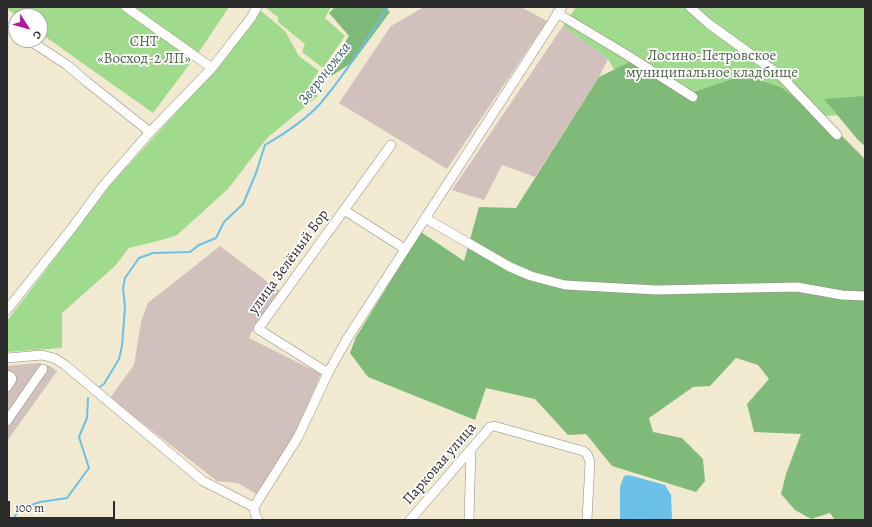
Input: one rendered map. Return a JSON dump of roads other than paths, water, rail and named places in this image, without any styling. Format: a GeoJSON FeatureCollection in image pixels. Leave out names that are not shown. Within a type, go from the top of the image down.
{"type":"FeatureCollection","features":[{"type":"Feature","properties":{"kind":"street"},"geometry":{"type":"LineString","coordinates":[[126,7],[212,68]]}},
{"type":"Feature","properties":{"kind":"street"},"geometry":{"type":"LineString","coordinates":[[7,310],[103,186],[150,132],[212,68],[251,18],[257,7]]}},
{"type":"Feature","properties":{"kind":"street"},"geometry":{"type":"LineString","coordinates":[[690,7],[709,24],[781,76],[837,135]]}},
{"type":"Feature","properties":{"kind":"street"},"geometry":{"type":"LineString","coordinates":[[258,520],[254,507],[298,437],[328,373],[346,339],[560,10],[693,97]]}},
{"type":"Feature","properties":{"kind":"street"},"geometry":{"type":"LineString","coordinates":[[41,48],[67,65],[150,132]]}},
{"type":"Feature","properties":{"kind":"street","name":"улица Зелёный Бор"},"geometry":{"type":"LineString","coordinates":[[328,373],[258,329],[391,145]]}},
{"type":"Feature","properties":{"kind":"street"},"geometry":{"type":"LineString","coordinates":[[344,210],[405,249]]}},
{"type":"Feature","properties":{"kind":"street"},"geometry":{"type":"LineString","coordinates":[[425,218],[510,267],[531,276],[565,285],[657,290],[796,287],[842,295],[865,296]]}},
{"type":"Feature","properties":{"kind":"street"},"geometry":{"type":"LineString","coordinates":[[7,358],[42,355],[54,358],[65,365],[203,481],[254,507]]}},
{"type":"Feature","properties":{"kind":"street"},"geometry":{"type":"LineString","coordinates":[[7,421],[43,369]]}},
{"type":"Feature","properties":{"kind":"street"},"geometry":{"type":"LineString","coordinates":[[7,375],[12,379],[7,386]]}},
{"type":"Feature","properties":{"kind":"street","name":"Парковая улица"},"geometry":{"type":"LineString","coordinates":[[410,520],[490,427],[494,426],[583,451],[587,454],[590,462],[586,520]]}},
{"type":"Feature","properties":{"kind":"street"},"geometry":{"type":"LineString","coordinates":[[469,520],[471,449]]}},
{"type":"Feature","properties":{"kind":"water"},"geometry":{"type":"Polygon","coordinates":[[[629,475],[665,485],[671,495],[672,520],[620,520],[620,487],[624,476],[629,475]]]}},
{"type":"Feature","properties":{"kind":"waterway","name":"Звероножка"},"geometry":{"type":"LineString","coordinates":[[98,388],[104,384],[119,359],[122,346],[125,307],[123,288],[125,278],[139,258],[153,253],[190,252],[199,245],[216,238],[224,222],[243,204],[256,173],[265,145],[294,127],[329,94],[388,7]]}},
{"type":"Feature","properties":{"kind":"waterway","name":"Звероножка"},"geometry":{"type":"LineString","coordinates":[[13,520],[18,510],[40,502],[67,498],[89,468],[79,437],[87,418],[88,398]]}},
{"type":"Feature","properties":{"kind":"park label","name":"СНТ «Восход-2 ЛП»"},"geometry":{"type":"Point","coordinates":[144,50]}},
{"type":"Feature","properties":{"kind":"park label","name":"Лосино-Петровское муниципальное кладбище"},"geometry":{"type":"Point","coordinates":[712,64]}}]}
